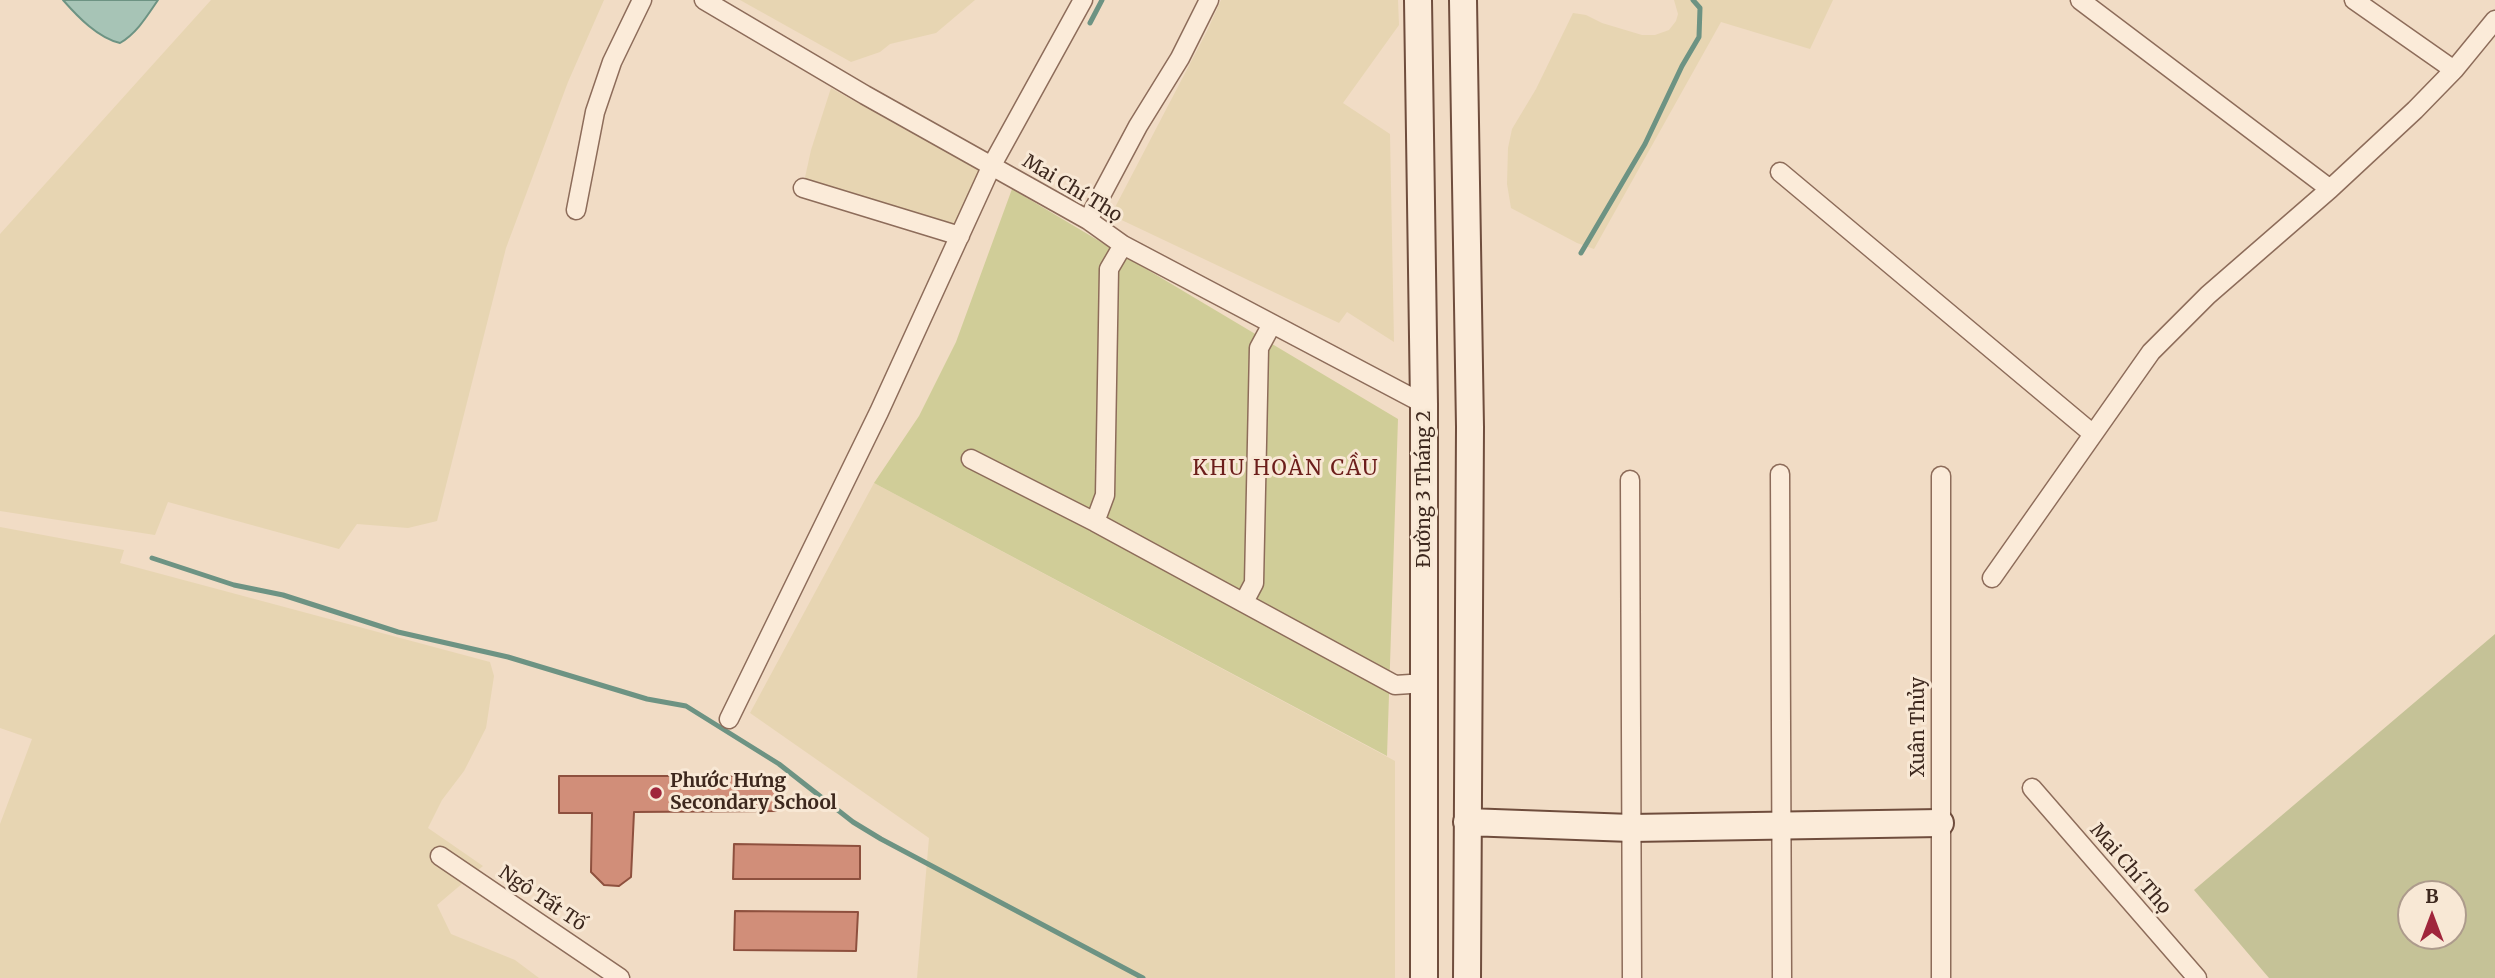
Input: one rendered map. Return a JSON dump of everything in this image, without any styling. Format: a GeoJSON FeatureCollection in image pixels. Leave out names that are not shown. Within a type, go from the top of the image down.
{"type":"FeatureCollection","features":[{"type":"Feature","properties":{"kind":"main road","name":"Đường 3 Tháng 2"},"geometry":{"type":"LineString","coordinates":[[1419,0],[1426,683],[1424,978]]}},
{"type":"Feature","properties":{"kind":"main road"},"geometry":{"type":"LineString","coordinates":[[1463,0],[1470,427],[1467,978]]}},
{"type":"Feature","properties":{"kind":"main road"},"geometry":{"type":"LineString","coordinates":[[1418,84],[1464,82]]}},
{"type":"Feature","properties":{"kind":"main road"},"geometry":{"type":"LineString","coordinates":[[1467,822],[1630,828],[1940,823]]}},
{"type":"Feature","properties":{"kind":"street"},"geometry":{"type":"LineString","coordinates":[[576,210],[595,112],[612,62],[642,0]]}},
{"type":"Feature","properties":{"kind":"street","name":"Mai Chí Thọ"},"geometry":{"type":"LineString","coordinates":[[705,0],[864,95],[1088,220],[1123,245],[1424,404]]}},
{"type":"Feature","properties":{"kind":"street"},"geometry":{"type":"LineString","coordinates":[[729,719],[879,412],[992,166],[1083,0]]}},
{"type":"Feature","properties":{"kind":"street"},"geometry":{"type":"LineString","coordinates":[[1088,220],[1138,126],[1180,58],[1209,0]]}},
{"type":"Feature","properties":{"kind":"street"},"geometry":{"type":"LineString","coordinates":[[2080,0],[2330,189]]}},
{"type":"Feature","properties":{"kind":"street"},"geometry":{"type":"LineString","coordinates":[[2354,0],[2454,70]]}},
{"type":"Feature","properties":{"kind":"street"},"geometry":{"type":"LineString","coordinates":[[1992,578],[2151,352],[2176,325],[2415,110],[2494,23]]}},
{"type":"Feature","properties":{"kind":"street"},"geometry":{"type":"LineString","coordinates":[[1780,172],[2093,435]]}},
{"type":"Feature","properties":{"kind":"street"},"geometry":{"type":"LineString","coordinates":[[803,188],[960,236]]}},
{"type":"Feature","properties":{"kind":"street"},"geometry":{"type":"LineString","coordinates":[[1095,522],[1105,495],[1109,269],[1123,245]]}},
{"type":"Feature","properties":{"kind":"street"},"geometry":{"type":"LineString","coordinates":[[1244,602],[1254,583],[1259,348],[1272,324]]}},
{"type":"Feature","properties":{"kind":"street"},"geometry":{"type":"LineString","coordinates":[[971,458],[1095,522],[1395,685],[1426,683]]}},
{"type":"Feature","properties":{"kind":"street"},"geometry":{"type":"LineString","coordinates":[[1780,474],[1782,978]]}},
{"type":"Feature","properties":{"kind":"street","name":"Xuân Thủy"},"geometry":{"type":"LineString","coordinates":[[1941,477],[1941,978]]}},
{"type":"Feature","properties":{"kind":"street"},"geometry":{"type":"LineString","coordinates":[[1630,480],[1632,978]]}},
{"type":"Feature","properties":{"kind":"street","name":"Mai Chí Thọ"},"geometry":{"type":"LineString","coordinates":[[2032,788],[2190,976]]}},
{"type":"Feature","properties":{"kind":"street","name":"Ngô Tất Tố"},"geometry":{"type":"LineString","coordinates":[[440,856],[620,978]]}},
{"type":"Feature","properties":{"kind":"shaded area"},"geometry":{"type":"Polygon","coordinates":[[[63,0],[158,0],[137,29],[120,43],[96,32],[63,0]]]}},
{"type":"Feature","properties":{"kind":"shaded area"},"geometry":{"type":"Polygon","coordinates":[[[211,0],[604,0],[568,82],[506,248],[437,521],[408,528],[357,524],[339,549],[168,502],[155,535],[0,511],[0,234],[211,0]]]}},
{"type":"Feature","properties":{"kind":"shaded area"},"geometry":{"type":"Polygon","coordinates":[[[740,0],[975,0],[936,33],[890,44],[880,52],[851,62],[740,0]]]}},
{"type":"Feature","properties":{"kind":"shaded area"},"geometry":{"type":"Polygon","coordinates":[[[1221,0],[1398,0],[1399,25],[1343,103],[1390,134],[1394,342],[1347,312],[1339,323],[1111,215],[1221,0]]]}},
{"type":"Feature","properties":{"kind":"shaded area"},"geometry":{"type":"Polygon","coordinates":[[[1674,0],[1833,0],[1810,49],[1721,22],[1594,249],[1577,243],[1511,208],[1507,184],[1508,148],[1512,129],[1536,89],[1573,13],[1642,35],[1655,35],[1669,30],[1676,21],[1678,14],[1674,0]]]}},
{"type":"Feature","properties":{"kind":"shaded area"},"geometry":{"type":"Polygon","coordinates":[[[831,88],[984,173],[959,236],[804,182],[811,150],[831,88]]]}},
{"type":"Feature","properties":{"kind":"shaded area"},"geometry":{"type":"Polygon","coordinates":[[[1012,189],[1398,419],[1387,756],[874,483],[919,416],[956,342],[1012,189]]]}},
{"type":"Feature","properties":{"kind":"shaded area"},"geometry":{"type":"Polygon","coordinates":[[[874,483],[1395,761],[1395,978],[917,978],[929,838],[750,713],[874,483]]]}},
{"type":"Feature","properties":{"kind":"shaded area"},"geometry":{"type":"Polygon","coordinates":[[[0,527],[124,550],[120,563],[490,662],[494,676],[486,728],[464,771],[442,800],[428,828],[483,866],[437,905],[451,934],[515,960],[539,978],[0,978],[0,824],[32,739],[0,728],[0,527]]]}},
{"type":"Feature","properties":{"kind":"shaded area"},"geometry":{"type":"Polygon","coordinates":[[[2495,634],[2495,978],[2269,978],[2194,890],[2495,634]]]}},
{"type":"Feature","properties":{"kind":"building"},"geometry":{"type":"Polygon","coordinates":[[[559,776],[780,776],[780,811],[634,812],[631,877],[619,886],[604,885],[591,872],[592,813],[559,813],[559,776]]]}},
{"type":"Feature","properties":{"kind":"building"},"geometry":{"type":"Polygon","coordinates":[[[734,844],[860,846],[860,879],[733,879],[734,844]]]}},
{"type":"Feature","properties":{"kind":"building"},"geometry":{"type":"Polygon","coordinates":[[[735,911],[858,912],[856,951],[734,950],[735,911]]]}},
{"type":"Feature","properties":{"kind":"waterway"},"geometry":{"type":"LineString","coordinates":[[1090,23],[1102,0]]}},
{"type":"Feature","properties":{"kind":"waterway"},"geometry":{"type":"LineString","coordinates":[[1581,253],[1645,144],[1682,66],[1699,37],[1700,8],[1693,0]]}},
{"type":"Feature","properties":{"kind":"waterway"},"geometry":{"type":"LineString","coordinates":[[152,558],[234,585],[283,595],[398,632],[508,657],[647,699],[686,706],[779,764],[853,822],[881,839],[1143,978]]}},
{"type":"Feature","properties":{"kind":"place","name":"Phước Hưng Secondary School"},"geometry":{"type":"Point","coordinates":[656,793]}},
{"type":"Feature","properties":{"kind":"district","name":"KHU HOÀN CẦU"},"geometry":{"type":"Point","coordinates":[1286,469]}}]}
